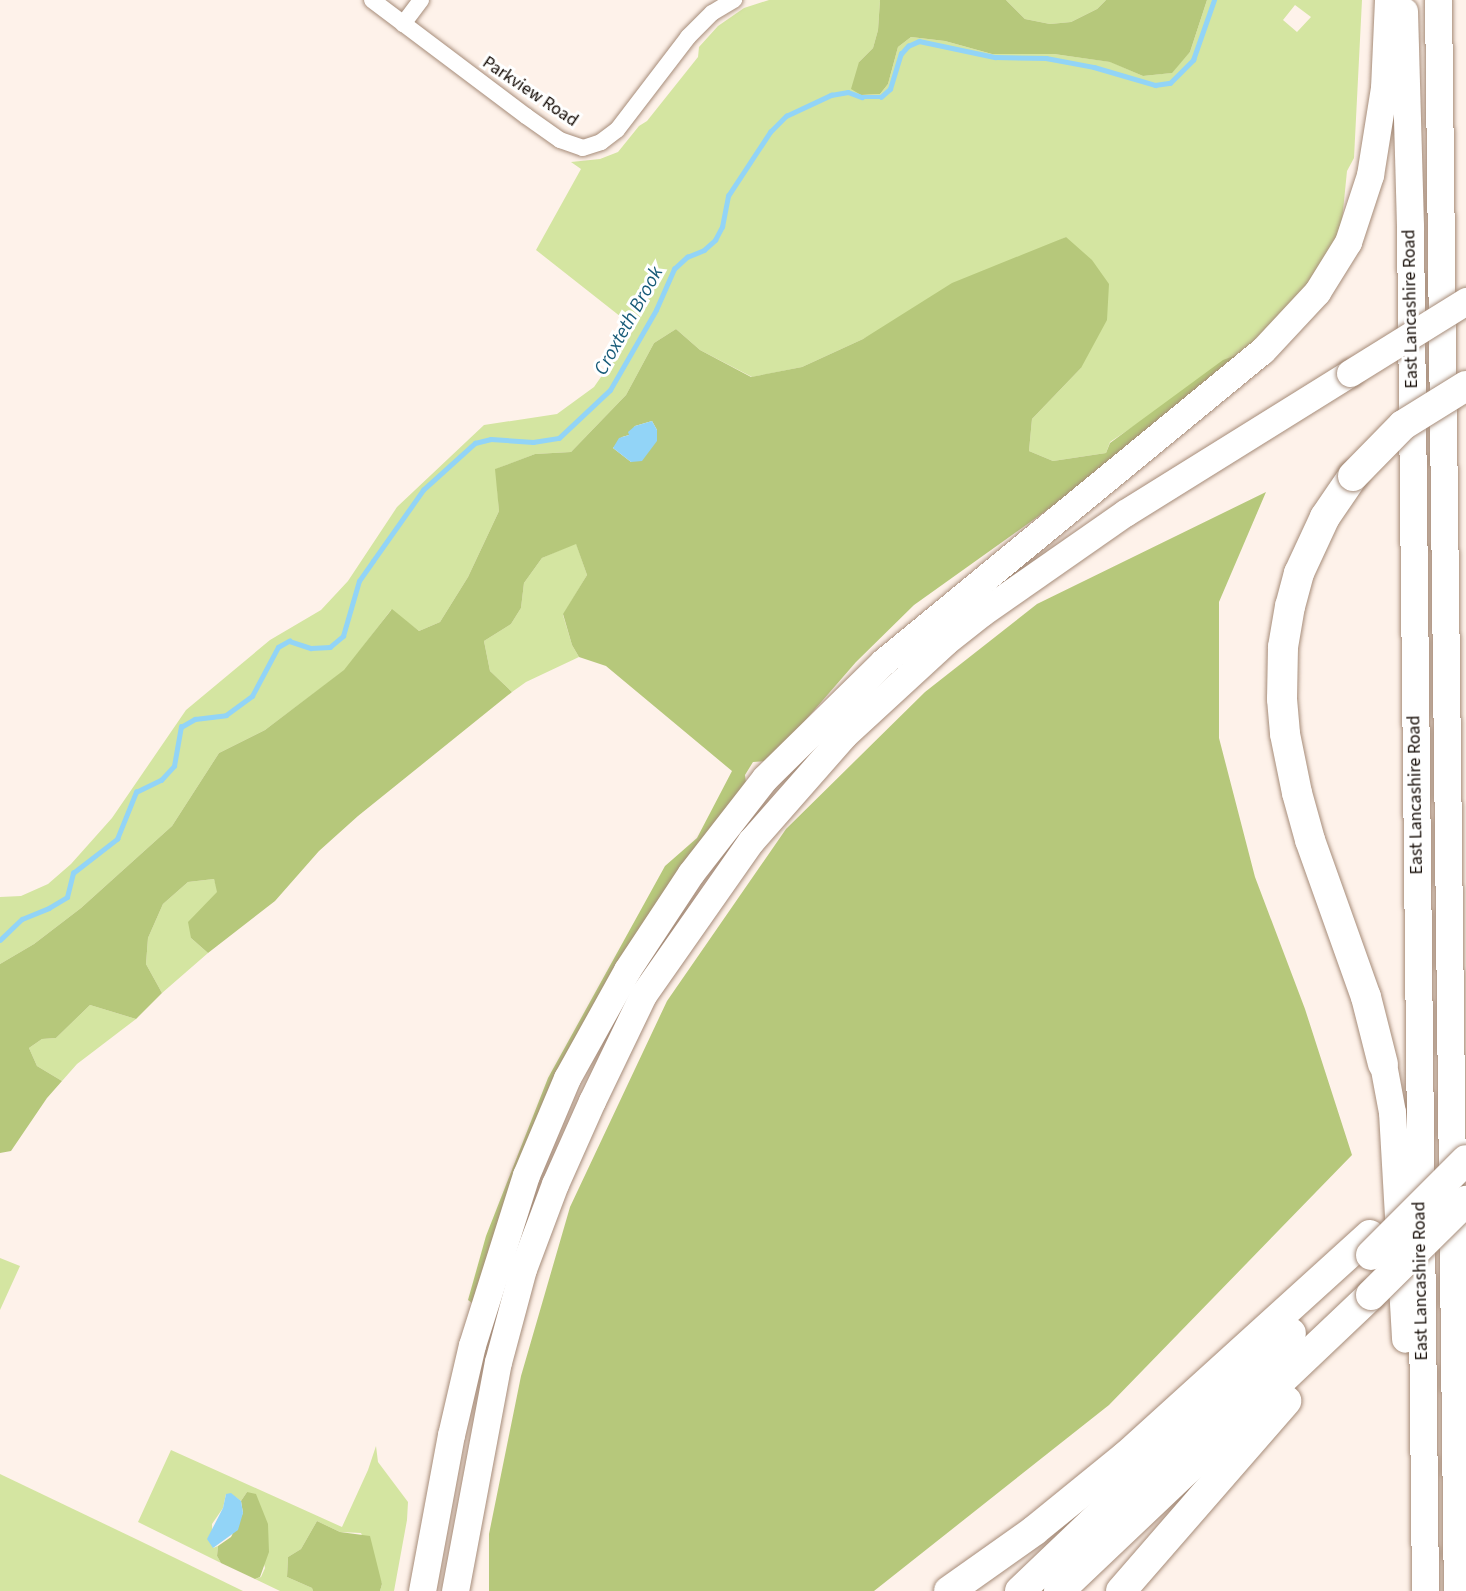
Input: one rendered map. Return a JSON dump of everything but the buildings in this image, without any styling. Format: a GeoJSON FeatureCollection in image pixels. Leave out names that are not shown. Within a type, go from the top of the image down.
{"type":"FeatureCollection","features":[{"type":"Feature","properties":{"kind":"highway"},"geometry":{"type":"LineString","coordinates":[[422,1591],[451,1435],[472,1345],[523,1186],[567,1078],[627,970],[698,864],[765,778],[807,736],[883,662],[1262,351],[1317,292],[1348,242],[1371,175],[1384,88],[1388,0]]}},
{"type":"Feature","properties":{"kind":"highway","name":"East Lancashire Road"},"geometry":{"type":"LineString","coordinates":[[1403,0],[1410,226],[1425,1591]]}},
{"type":"Feature","properties":{"kind":"highway","name":"East Lancashire Road"},"geometry":{"type":"LineString","coordinates":[[1438,0],[1457,1581]]}},
{"type":"Feature","properties":{"kind":"highway"},"geometry":{"type":"LineString","coordinates":[[455,1591],[498,1362],[523,1269],[555,1184],[643,995],[752,841],[844,735],[937,648],[983,612],[1125,513],[1466,301]]}},
{"type":"Feature","properties":{"kind":"highway"},"geometry":{"type":"LineString","coordinates":[[1424,1528],[1409,1412],[1392,1112],[1383,1064],[1366,997],[1310,840],[1297,792],[1285,734],[1282,699],[1285,634],[1299,573],[1325,517],[1353,476],[1403,425],[1466,386]]}},
{"type":"Feature","properties":{"kind":"highway"},"geometry":{"type":"LineString","coordinates":[[1020,1591],[1188,1433],[1371,1245],[1466,1155]]}},
{"type":"Feature","properties":{"kind":"highway"},"geometry":{"type":"LineString","coordinates":[[949,1591],[1035,1530],[1126,1456],[1466,1160]]}},
{"type":"Feature","properties":{"kind":"highway"},"geometry":{"type":"LineString","coordinates":[[1121,1591],[1264,1424],[1433,1233],[1466,1201]]}},
{"type":"Feature","properties":{"kind":"highway"},"geometry":{"type":"LineString","coordinates":[[1059,1591],[1371,1304]]}},
{"type":"Feature","properties":{"kind":"highway"},"geometry":{"type":"LineString","coordinates":[[1457,1581],[1466,1498]]}},
{"type":"Feature","properties":{"kind":"street","name":"Parkview Road"},"geometry":{"type":"LineString","coordinates":[[372,0],[526,117],[560,140],[583,148],[601,142],[617,130],[688,37],[712,13],[734,0]]}},
{"type":"Feature","properties":{"kind":"street"},"geometry":{"type":"LineString","coordinates":[[403,24],[421,0]]}},
{"type":"Feature","properties":{"kind":"green space"},"geometry":{"type":"Polygon","coordinates":[[[769,0],[880,0],[878,30],[873,48],[859,62],[861,95],[880,94],[888,84],[898,47],[911,37],[945,41],[992,54],[1054,54],[1111,62],[1143,76],[1171,73],[1190,52],[1207,0],[1362,0],[1354,158],[1347,171],[1340,241],[1324,267],[1245,352],[1110,442],[1106,453],[1053,461],[1029,451],[1032,419],[1081,368],[1066,237],[863,339],[802,367],[752,377],[700,350],[676,329],[654,343],[626,395],[571,452],[535,454],[496,469],[499,511],[468,577],[440,622],[419,631],[391,610],[345,670],[265,730],[219,753],[172,826],[81,908],[34,944],[0,964],[0,897],[21,896],[48,884],[71,864],[112,818],[186,710],[270,640],[321,610],[348,581],[397,507],[484,425],[557,414],[594,387],[635,328],[536,250],[581,169],[571,162],[600,159],[618,152],[639,126],[647,121],[698,57],[699,47],[718,26],[744,8],[769,0]],[[1295,5],[1283,20],[1297,32],[1311,17],[1295,5]]]}},
{"type":"Feature","properties":{"kind":"green space"},"geometry":{"type":"Polygon","coordinates":[[[880,0],[1006,0],[1025,19],[1050,24],[1071,22],[1097,9],[1106,0],[1207,0],[1190,52],[1172,73],[1143,76],[1110,62],[1054,54],[992,54],[945,41],[911,37],[898,47],[888,84],[880,94],[861,95],[851,89],[859,62],[873,48],[878,30],[880,0]]]}},
{"type":"Feature","properties":{"kind":"green space"},"geometry":{"type":"Polygon","coordinates":[[[1006,0],[1106,0],[1097,9],[1071,22],[1050,24],[1025,19],[1006,0]]]}},
{"type":"Feature","properties":{"kind":"green space"},"geometry":{"type":"Polygon","coordinates":[[[1066,237],[1092,260],[1109,284],[1107,320],[1081,368],[1032,419],[1029,451],[1053,461],[1106,453],[1110,443],[1223,360],[1245,352],[1064,498],[914,605],[856,662],[770,761],[753,762],[745,775],[747,790],[677,877],[472,1303],[468,1300],[486,1236],[548,1078],[665,866],[697,838],[732,771],[606,666],[579,657],[572,645],[563,614],[587,575],[576,544],[542,558],[524,583],[521,608],[511,624],[484,641],[490,671],[512,692],[358,816],[319,851],[275,901],[208,953],[191,938],[188,922],[217,892],[214,879],[188,882],[163,904],[148,938],[146,964],[162,993],[136,1019],[90,1005],[56,1038],[42,1039],[29,1048],[37,1066],[62,1081],[47,1098],[11,1151],[0,1153],[0,964],[34,944],[81,908],[172,826],[219,753],[265,730],[344,670],[392,609],[419,631],[440,622],[468,577],[499,511],[495,469],[535,454],[571,452],[626,395],[654,343],[676,329],[700,350],[751,377],[802,367],[863,339],[952,283],[1066,237]],[[652,421],[635,426],[629,435],[622,437],[613,448],[631,462],[657,430],[652,421]]]}},
{"type":"Feature","properties":{"kind":"green space"},"geometry":{"type":"Polygon","coordinates":[[[1266,492],[1219,602],[1219,738],[1255,877],[1305,1009],[1352,1155],[1109,1405],[874,1591],[489,1591],[489,1534],[521,1376],[570,1207],[667,1001],[786,829],[925,692],[1037,604],[1266,492]]]}},
{"type":"Feature","properties":{"kind":"green space"},"geometry":{"type":"Polygon","coordinates":[[[576,543],[587,575],[563,615],[572,645],[579,657],[526,682],[512,692],[490,671],[484,641],[511,624],[521,608],[524,583],[542,558],[576,543]]]}},
{"type":"Feature","properties":{"kind":"green space"},"geometry":{"type":"Polygon","coordinates":[[[214,879],[218,892],[191,938],[208,953],[162,993],[146,964],[148,938],[163,904],[188,882],[214,879]]]}},
{"type":"Feature","properties":{"kind":"green space"},"geometry":{"type":"Polygon","coordinates":[[[90,1005],[136,1019],[77,1064],[62,1081],[37,1066],[29,1048],[42,1039],[56,1038],[90,1005]]]}},
{"type":"Feature","properties":{"kind":"green space"},"geometry":{"type":"Polygon","coordinates":[[[0,1258],[20,1266],[0,1310],[0,1258]]]}},
{"type":"Feature","properties":{"kind":"green space"},"geometry":{"type":"Polygon","coordinates":[[[376,1446],[378,1462],[408,1502],[407,1520],[394,1591],[380,1591],[382,1584],[361,1533],[340,1532],[317,1521],[301,1549],[288,1557],[287,1577],[312,1588],[313,1591],[280,1591],[255,1579],[261,1577],[265,1568],[247,1492],[241,1501],[231,1494],[226,1494],[223,1508],[212,1524],[213,1548],[218,1546],[217,1556],[221,1563],[138,1522],[171,1450],[342,1527],[368,1470],[376,1446]]]}},
{"type":"Feature","properties":{"kind":"green space"},"geometry":{"type":"Polygon","coordinates":[[[0,1474],[138,1540],[243,1591],[0,1591],[0,1474]]]}},
{"type":"Feature","properties":{"kind":"green space"},"geometry":{"type":"Polygon","coordinates":[[[247,1492],[256,1494],[268,1524],[269,1552],[260,1577],[255,1579],[221,1563],[217,1556],[218,1546],[231,1537],[243,1513],[241,1501],[247,1492]]]}},
{"type":"Feature","properties":{"kind":"green space"},"geometry":{"type":"Polygon","coordinates":[[[317,1521],[340,1532],[370,1536],[382,1584],[380,1591],[313,1591],[312,1588],[287,1577],[288,1557],[301,1549],[317,1521]]]}},
{"type":"Feature","properties":{"kind":"water"},"geometry":{"type":"Polygon","coordinates":[[[652,421],[657,430],[657,441],[642,461],[631,462],[613,448],[619,438],[629,435],[628,432],[635,426],[652,421]]]}},
{"type":"Feature","properties":{"kind":"water"},"geometry":{"type":"Polygon","coordinates":[[[231,1493],[241,1501],[243,1513],[238,1530],[213,1548],[207,1539],[223,1508],[226,1494],[231,1493]]]}},
{"type":"Feature","properties":{"kind":"waterway","name":"Croxteth Brook"},"geometry":{"type":"LineString","coordinates":[[0,940],[22,919],[49,908],[67,897],[73,873],[117,839],[136,792],[161,780],[174,766],[181,727],[195,719],[226,715],[252,696],[278,647],[289,641],[311,648],[330,647],[343,636],[359,581],[423,490],[475,443],[491,439],[533,442],[559,438],[610,390],[656,310],[674,269],[687,257],[704,250],[715,240],[722,227],[728,196],[770,132],[786,116],[831,95],[848,92],[862,97],[881,97],[890,89],[901,54],[908,46],[919,41],[995,57],[1046,58],[1094,67],[1155,85],[1170,83],[1193,60],[1214,0]]}}]}
